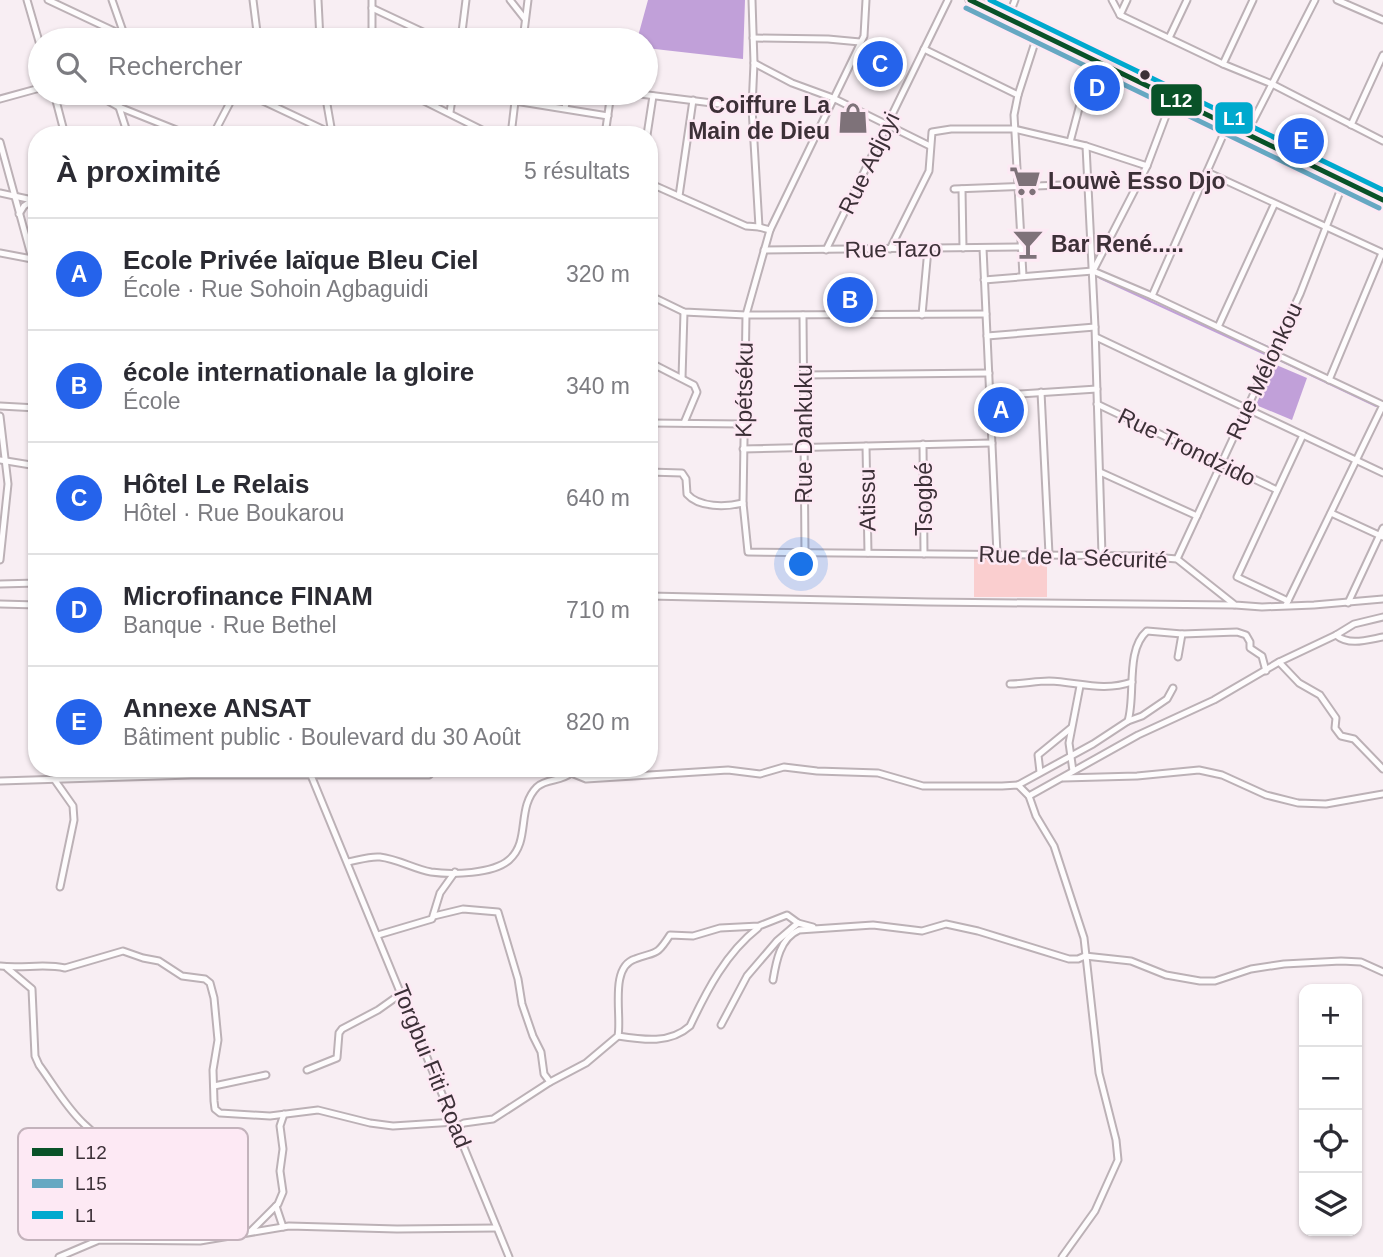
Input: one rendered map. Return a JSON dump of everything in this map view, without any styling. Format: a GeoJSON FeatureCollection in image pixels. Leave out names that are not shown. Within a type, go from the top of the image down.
{"type":"FeatureCollection","features":[{"type":"Feature","properties":{"kind":"highway"},"geometry":{"type":"LineString","coordinates":[[970,0],[1383,193]]}},
{"type":"Feature","properties":{"kind":"highway"},"geometry":{"type":"LineString","coordinates":[[984,0],[1038,33],[1228,124],[1248,130]]}},
{"type":"Feature","properties":{"kind":"highway"},"geometry":{"type":"LineString","coordinates":[[1346,178],[1383,200]]}},
{"type":"Feature","properties":{"kind":"street"},"geometry":{"type":"LineString","coordinates":[[27,0],[35,28]]}},
{"type":"Feature","properties":{"kind":"street"},"geometry":{"type":"LineString","coordinates":[[48,0],[106,28]]}},
{"type":"Feature","properties":{"kind":"street"},"geometry":{"type":"LineString","coordinates":[[112,0],[122,28]]}},
{"type":"Feature","properties":{"kind":"street"},"geometry":{"type":"LineString","coordinates":[[253,0],[256,28]]}},
{"type":"Feature","properties":{"kind":"street"},"geometry":{"type":"LineString","coordinates":[[318,0],[319,28]]}},
{"type":"Feature","properties":{"kind":"street"},"geometry":{"type":"LineString","coordinates":[[372,0],[372,28]]}},
{"type":"Feature","properties":{"kind":"street"},"geometry":{"type":"LineString","coordinates":[[462,28],[466,0]]}},
{"type":"Feature","properties":{"kind":"street"},"geometry":{"type":"LineString","coordinates":[[510,0],[526,19]]}},
{"type":"Feature","properties":{"kind":"street"},"geometry":{"type":"LineString","coordinates":[[525,28],[528,0]]}},
{"type":"Feature","properties":{"kind":"street"},"geometry":{"type":"LineString","coordinates":[[752,0],[752,108],[759,227]]}},
{"type":"Feature","properties":{"kind":"street","name":"Kpétséku"},"geometry":{"type":"LineString","coordinates":[[748,552],[743,503],[746,315],[770,230],[864,36],[866,0]]}},
{"type":"Feature","properties":{"kind":"street","name":"Rue Adjoyi"},"geometry":{"type":"LineString","coordinates":[[826,250],[948,0]]}},
{"type":"Feature","properties":{"kind":"street"},"geometry":{"type":"LineString","coordinates":[[1008,16],[1015,0]]}},
{"type":"Feature","properties":{"kind":"street"},"geometry":{"type":"LineString","coordinates":[[1112,0],[1120,15],[1272,84],[1383,141]]}},
{"type":"Feature","properties":{"kind":"street"},"geometry":{"type":"LineString","coordinates":[[1120,15],[1127,0]]}},
{"type":"Feature","properties":{"kind":"street"},"geometry":{"type":"LineString","coordinates":[[1169,38],[1187,0]]}},
{"type":"Feature","properties":{"kind":"street"},"geometry":{"type":"LineString","coordinates":[[1223,64],[1253,0]]}},
{"type":"Feature","properties":{"kind":"street"},"geometry":{"type":"LineString","coordinates":[[1248,130],[1315,0]]}},
{"type":"Feature","properties":{"kind":"street"},"geometry":{"type":"LineString","coordinates":[[1337,0],[1352,3],[1383,20]]}},
{"type":"Feature","properties":{"kind":"street"},"geometry":{"type":"LineString","coordinates":[[372,8],[414,28]]}},
{"type":"Feature","properties":{"kind":"street"},"geometry":{"type":"LineString","coordinates":[[1023,276],[1014,129],[1018,95],[1038,33]]}},
{"type":"Feature","properties":{"kind":"street"},"geometry":{"type":"LineString","coordinates":[[753,38],[860,42]]}},
{"type":"Feature","properties":{"kind":"street"},"geometry":{"type":"LineString","coordinates":[[924,49],[1018,95]]}},
{"type":"Feature","properties":{"kind":"street"},"geometry":{"type":"LineString","coordinates":[[1351,125],[1383,55]]}},
{"type":"Feature","properties":{"kind":"street"},"geometry":{"type":"LineString","coordinates":[[1070,142],[1092,59]]}},
{"type":"Feature","properties":{"kind":"street"},"geometry":{"type":"LineString","coordinates":[[754,63],[930,146]]}},
{"type":"Feature","properties":{"kind":"street"},"geometry":{"type":"LineString","coordinates":[[0,99],[28,91]]}},
{"type":"Feature","properties":{"kind":"street"},"geometry":{"type":"LineString","coordinates":[[658,97],[752,108]]}},
{"type":"Feature","properties":{"kind":"street"},"geometry":{"type":"LineString","coordinates":[[1093,271],[1147,166],[1173,97]]}},
{"type":"Feature","properties":{"kind":"street"},"geometry":{"type":"LineString","coordinates":[[679,196],[692,100]]}},
{"type":"Feature","properties":{"kind":"street"},"geometry":{"type":"LineString","coordinates":[[57,105],[63,126]]}},
{"type":"Feature","properties":{"kind":"street"},"geometry":{"type":"LineString","coordinates":[[115,105],[166,126]]}},
{"type":"Feature","properties":{"kind":"street"},"geometry":{"type":"LineString","coordinates":[[218,126],[228,105]]}},
{"type":"Feature","properties":{"kind":"street"},"geometry":{"type":"LineString","coordinates":[[274,105],[317,126]]}},
{"type":"Feature","properties":{"kind":"street"},"geometry":{"type":"LineString","coordinates":[[327,105],[331,126]]}},
{"type":"Feature","properties":{"kind":"street"},"geometry":{"type":"LineString","coordinates":[[433,105],[470,126]]}},
{"type":"Feature","properties":{"kind":"street"},"geometry":{"type":"LineString","coordinates":[[450,113],[451,105]]}},
{"type":"Feature","properties":{"kind":"street"},"geometry":{"type":"LineString","coordinates":[[512,126],[515,105]]}},
{"type":"Feature","properties":{"kind":"street"},"geometry":{"type":"LineString","coordinates":[[540,105],[608,116]]}},
{"type":"Feature","properties":{"kind":"street"},"geometry":{"type":"LineString","coordinates":[[606,126],[609,105]]}},
{"type":"Feature","properties":{"kind":"street"},"geometry":{"type":"LineString","coordinates":[[648,126],[652,105]]}},
{"type":"Feature","properties":{"kind":"street"},"geometry":{"type":"LineString","coordinates":[[119,107],[125,126]]}},
{"type":"Feature","properties":{"kind":"street"},"geometry":{"type":"LineString","coordinates":[[1152,296],[1228,124]]}},
{"type":"Feature","properties":{"kind":"street"},"geometry":{"type":"LineString","coordinates":[[890,249],[929,171],[932,132],[951,129],[1014,129],[1086,146],[1147,166]]}},
{"type":"Feature","properties":{"kind":"street"},"geometry":{"type":"LineString","coordinates":[[0,142],[28,245]]}},
{"type":"Feature","properties":{"kind":"street"},"geometry":{"type":"LineString","coordinates":[[1086,146],[1096,337],[1102,555]]}},
{"type":"Feature","properties":{"kind":"street"},"geometry":{"type":"LineString","coordinates":[[1207,172],[1382,253],[1329,380]]}},
{"type":"Feature","properties":{"kind":"street","name":"Rue Mélonkou"},"geometry":{"type":"LineString","coordinates":[[1177,559],[1300,294],[1346,178]]}},
{"type":"Feature","properties":{"kind":"street"},"geometry":{"type":"LineString","coordinates":[[954,189],[1088,184]]}},
{"type":"Feature","properties":{"kind":"street"},"geometry":{"type":"LineString","coordinates":[[658,187],[746,226],[770,230]]}},
{"type":"Feature","properties":{"kind":"street"},"geometry":{"type":"LineString","coordinates":[[962,188],[963,248]]}},
{"type":"Feature","properties":{"kind":"street"},"geometry":{"type":"LineString","coordinates":[[0,193],[28,200]]}},
{"type":"Feature","properties":{"kind":"street"},"geometry":{"type":"LineString","coordinates":[[19,214],[28,204]]}},
{"type":"Feature","properties":{"kind":"street"},"geometry":{"type":"LineString","coordinates":[[1218,327],[1274,205]]}},
{"type":"Feature","properties":{"kind":"street","name":"Rue Tazo"},"geometry":{"type":"LineString","coordinates":[[764,250],[1021,247]]}},
{"type":"Feature","properties":{"kind":"street"},"geometry":{"type":"LineString","coordinates":[[983,248],[997,554]]}},
{"type":"Feature","properties":{"kind":"street"},"geometry":{"type":"LineString","coordinates":[[922,315],[928,249]]}},
{"type":"Feature","properties":{"kind":"street"},"geometry":{"type":"LineString","coordinates":[[0,253],[28,258]]}},
{"type":"Feature","properties":{"kind":"street"},"geometry":{"type":"LineString","coordinates":[[984,280],[1093,271],[1383,405],[1287,603]]}},
{"type":"Feature","properties":{"kind":"street"},"geometry":{"type":"LineString","coordinates":[[658,299],[684,312],[746,315],[986,314]]}},
{"type":"Feature","properties":{"kind":"street"},"geometry":{"type":"LineString","coordinates":[[682,378],[684,312]]}},
{"type":"Feature","properties":{"kind":"street","name":"Rue Dankuku"},"geometry":{"type":"LineString","coordinates":[[803,315],[805,553]]}},
{"type":"Feature","properties":{"kind":"street"},"geometry":{"type":"LineString","coordinates":[[987,336],[1095,327]]}},
{"type":"Feature","properties":{"kind":"street"},"geometry":{"type":"LineString","coordinates":[[1096,337],[1383,473]]}},
{"type":"Feature","properties":{"kind":"street"},"geometry":{"type":"LineString","coordinates":[[658,366],[694,385],[696,392],[684,423]]}},
{"type":"Feature","properties":{"kind":"street"},"geometry":{"type":"LineString","coordinates":[[803,375],[989,373]]}},
{"type":"Feature","properties":{"kind":"street"},"geometry":{"type":"LineString","coordinates":[[990,396],[1097,389]]}},
{"type":"Feature","properties":{"kind":"street"},"geometry":{"type":"LineString","coordinates":[[1041,393],[1049,554]]}},
{"type":"Feature","properties":{"kind":"street","name":"Rue Trondzido"},"geometry":{"type":"LineString","coordinates":[[1097,404],[1277,490]]}},
{"type":"Feature","properties":{"kind":"street"},"geometry":{"type":"LineString","coordinates":[[0,406],[28,408]]}},
{"type":"Feature","properties":{"kind":"street"},"geometry":{"type":"LineString","coordinates":[[0,416],[8,484],[0,560]]}},
{"type":"Feature","properties":{"kind":"street"},"geometry":{"type":"LineString","coordinates":[[658,423],[743,424]]}},
{"type":"Feature","properties":{"kind":"street"},"geometry":{"type":"LineString","coordinates":[[1287,603],[1237,577],[1303,435]]}},
{"type":"Feature","properties":{"kind":"street"},"geometry":{"type":"LineString","coordinates":[[743,449],[992,443]]}},
{"type":"Feature","properties":{"kind":"street","name":"Tsogbé"},"geometry":{"type":"LineString","coordinates":[[923,444],[924,554]]}},
{"type":"Feature","properties":{"kind":"street","name":"Atissu"},"geometry":{"type":"LineString","coordinates":[[866,446],[868,553]]}},
{"type":"Feature","properties":{"kind":"street"},"geometry":{"type":"LineString","coordinates":[[4,461],[28,465]]}},
{"type":"Feature","properties":{"kind":"street"},"geometry":{"type":"LineString","coordinates":[[658,472],[682,473],[686,479],[687,494],[696,501],[714,506],[743,503]]}},
{"type":"Feature","properties":{"kind":"street"},"geometry":{"type":"LineString","coordinates":[[1100,472],[1197,516]]}},
{"type":"Feature","properties":{"kind":"street"},"geometry":{"type":"LineString","coordinates":[[1331,513],[1381,536]]}},
{"type":"Feature","properties":{"kind":"street"},"geometry":{"type":"LineString","coordinates":[[1348,603],[1383,528]]}},
{"type":"Feature","properties":{"kind":"street","name":"Rue de la Sécurité"},"geometry":{"type":"LineString","coordinates":[[748,552],[1049,554],[1177,559],[1235,605]]}},
{"type":"Feature","properties":{"kind":"street"},"geometry":{"type":"LineString","coordinates":[[0,584],[28,583]]}},
{"type":"Feature","properties":{"kind":"street"},"geometry":{"type":"LineString","coordinates":[[658,596],[1262,607],[1287,603],[1348,603],[1383,598]]}},
{"type":"Feature","properties":{"kind":"street"},"geometry":{"type":"LineString","coordinates":[[0,604],[28,605]]}},
{"type":"Feature","properties":{"kind":"street"},"geometry":{"type":"LineString","coordinates":[[1029,796],[1138,735],[1214,700],[1279,662],[1354,624],[1383,617]]}},
{"type":"Feature","properties":{"kind":"street"},"geometry":{"type":"LineString","coordinates":[[1128,721],[1133,663],[1143,634],[1147,631],[1182,634],[1237,632],[1246,635],[1251,648],[1264,660],[1266,671]]}},
{"type":"Feature","properties":{"kind":"street"},"geometry":{"type":"LineString","coordinates":[[1178,657],[1182,634]]}},
{"type":"Feature","properties":{"kind":"street"},"geometry":{"type":"LineString","coordinates":[[1336,635],[1340,639],[1355,642],[1383,637]]}},
{"type":"Feature","properties":{"kind":"street"},"geometry":{"type":"LineString","coordinates":[[1279,662],[1299,682],[1320,695],[1336,718],[1335,728],[1341,736],[1354,739],[1383,769]]}},
{"type":"Feature","properties":{"kind":"street"},"geometry":{"type":"LineString","coordinates":[[1010,684],[1048,681],[1110,687],[1132,682]]}},
{"type":"Feature","properties":{"kind":"street"},"geometry":{"type":"LineString","coordinates":[[1073,771],[1070,755],[1071,728],[1080,686]]}},
{"type":"Feature","properties":{"kind":"street"},"geometry":{"type":"LineString","coordinates":[[658,774],[728,770],[760,774],[784,767],[878,773],[923,786],[1018,785],[1157,707],[1167,699],[1173,688]]}},
{"type":"Feature","properties":{"kind":"street"},"geometry":{"type":"LineString","coordinates":[[1040,772],[1038,755],[1071,728]]}},
{"type":"Feature","properties":{"kind":"street"},"geometry":{"type":"LineString","coordinates":[[1060,778],[1137,776],[1199,770],[1222,775],[1266,795],[1298,803],[1326,804],[1383,794]]}},
{"type":"Feature","properties":{"kind":"street"},"geometry":{"type":"LineString","coordinates":[[0,781],[93,777]]}},
{"type":"Feature","properties":{"kind":"street","name":"Torgbui Fiti Road"},"geometry":{"type":"LineString","coordinates":[[312,777],[509,1257]]}},
{"type":"Feature","properties":{"kind":"street"},"geometry":{"type":"LineString","coordinates":[[348,862],[377,857],[434,873],[483,871],[506,863],[520,843],[525,807],[538,787],[566,777]]}},
{"type":"Feature","properties":{"kind":"street"},"geometry":{"type":"LineString","coordinates":[[581,777],[618,777]]}},
{"type":"Feature","properties":{"kind":"street"},"geometry":{"type":"LineString","coordinates":[[54,779],[73,806],[74,820],[60,887]]}},
{"type":"Feature","properties":{"kind":"street"},"geometry":{"type":"LineString","coordinates":[[1018,785],[1029,796],[1036,816],[1054,846],[1084,938],[1099,1073],[1116,1140],[1118,1160],[1095,1211],[1062,1257]]}},
{"type":"Feature","properties":{"kind":"street"},"geometry":{"type":"LineString","coordinates":[[434,916],[440,893],[455,872]]}},
{"type":"Feature","properties":{"kind":"street"},"geometry":{"type":"LineString","coordinates":[[378,935],[463,909],[498,912],[519,979],[523,1004],[541,1052],[544,1074],[550,1082]]}},
{"type":"Feature","properties":{"kind":"street"},"geometry":{"type":"LineString","coordinates":[[618,1037],[621,973],[631,960],[652,955],[659,950],[670,935],[693,936],[720,928],[760,926],[787,915],[798,923],[816,928]]}},
{"type":"Feature","properties":{"kind":"street"},"geometry":{"type":"LineString","coordinates":[[720,1025],[747,976],[777,941],[798,923]]}},
{"type":"Feature","properties":{"kind":"street"},"geometry":{"type":"LineString","coordinates":[[773,980],[776,961],[791,933],[816,928],[873,925],[922,931],[946,924],[1069,959],[1078,960],[1085,956],[1130,961],[1166,975],[1200,981],[1222,980],[1251,969],[1284,964],[1341,961],[1362,962],[1383,972]]}},
{"type":"Feature","properties":{"kind":"street"},"geometry":{"type":"LineString","coordinates":[[2,966],[55,965],[65,968],[123,951],[159,961],[182,976],[205,979],[210,983],[214,998],[218,1040],[213,1070],[214,1101],[215,1109],[220,1112],[270,1116],[318,1110],[393,1126],[455,1124],[493,1119],[550,1082],[586,1063],[618,1037],[663,1040],[685,1030],[690,1026],[719,972],[739,945],[760,926]]}},
{"type":"Feature","properties":{"kind":"street"},"geometry":{"type":"LineString","coordinates":[[2,966],[32,989],[35,1056],[39,1065],[89,1128]]}},
{"type":"Feature","properties":{"kind":"street"},"geometry":{"type":"LineString","coordinates":[[307,1070],[337,1058],[339,1033],[342,1029],[378,1010],[402,993]]}},
{"type":"Feature","properties":{"kind":"street"},"geometry":{"type":"LineString","coordinates":[[214,1086],[266,1075]]}},
{"type":"Feature","properties":{"kind":"street"},"geometry":{"type":"LineString","coordinates":[[249,1233],[276,1206],[283,1192],[280,1126],[285,1114]]}},
{"type":"Feature","properties":{"kind":"street"},"geometry":{"type":"LineString","coordinates":[[270,1116],[280,1126]]}},
{"type":"Feature","properties":{"kind":"street"},"geometry":{"type":"LineString","coordinates":[[276,1206],[282,1227]]}},
{"type":"Feature","properties":{"kind":"street"},"geometry":{"type":"LineString","coordinates":[[249,1233],[282,1227],[498,1228]]}},
{"type":"Feature","properties":{"kind":"street"},"geometry":{"type":"LineString","coordinates":[[59,1257],[99,1240],[206,1240]]}},
{"type":"Feature","properties":{"kind":"shaded area"},"geometry":{"type":"Polygon","coordinates":[[[648,0],[745,0],[743,59],[658,49],[658,28],[640,28],[648,0]]]}},
{"type":"Feature","properties":{"kind":"shaded area"},"geometry":{"type":"Polygon","coordinates":[[[1274,364],[1307,378],[1292,420],[1256,405],[1274,364]]]}},
{"type":"Feature","properties":{"kind":"shaded area"},"geometry":{"type":"Polygon","coordinates":[[[974,556],[1047,556],[1047,597],[974,597],[974,556]]]}},
{"type":"Feature","properties":{"kind":"waterway"},"geometry":{"type":"LineString","coordinates":[[1100,278],[1267,355]]}},
{"type":"Feature","properties":{"kind":"waterway"},"geometry":{"type":"LineString","coordinates":[[1224,327],[1268,347]]}},
{"type":"Feature","properties":{"kind":"waterway"},"geometry":{"type":"LineString","coordinates":[[1275,358],[1376,406]]}},
{"type":"Feature","properties":{"kind":"transit line","name":"L12"},"geometry":{"type":"LineString","coordinates":[[970,0],[1383,200]]}},
{"type":"Feature","properties":{"kind":"transit line","name":"L1"},"geometry":{"type":"LineString","coordinates":[[990,0],[1383,190]]}},
{"type":"Feature","properties":{"kind":"transit line","name":"L15"},"geometry":{"type":"LineString","coordinates":[[966,8],[1379,208]]}},
{"type":"Feature","properties":{"kind":"place","name":"Hôtel Le Relais"},"geometry":{"type":"Point","coordinates":[880,64]}},
{"type":"Feature","properties":{"kind":"place","name":"Microfinance FINAM"},"geometry":{"type":"Point","coordinates":[1097,88]}},
{"type":"Feature","properties":{"kind":"place","name":"Coiffure La Main de Dieu"},"geometry":{"type":"Point","coordinates":[853,118]}},
{"type":"Feature","properties":{"kind":"place","name":"Annexe ANSAT"},"geometry":{"type":"Point","coordinates":[1301,141]}},
{"type":"Feature","properties":{"kind":"place","name":"Louwè Esso Djo"},"geometry":{"type":"Point","coordinates":[1025,181]}},
{"type":"Feature","properties":{"kind":"place","name":"Bar René....."},"geometry":{"type":"Point","coordinates":[1028,244]}},
{"type":"Feature","properties":{"kind":"place","name":"école internationale la gloire"},"geometry":{"type":"Point","coordinates":[850,300]}},
{"type":"Feature","properties":{"kind":"place","name":"Ecole Privée laïque Bleu Ciel"},"geometry":{"type":"Point","coordinates":[1001,410]}}]}
